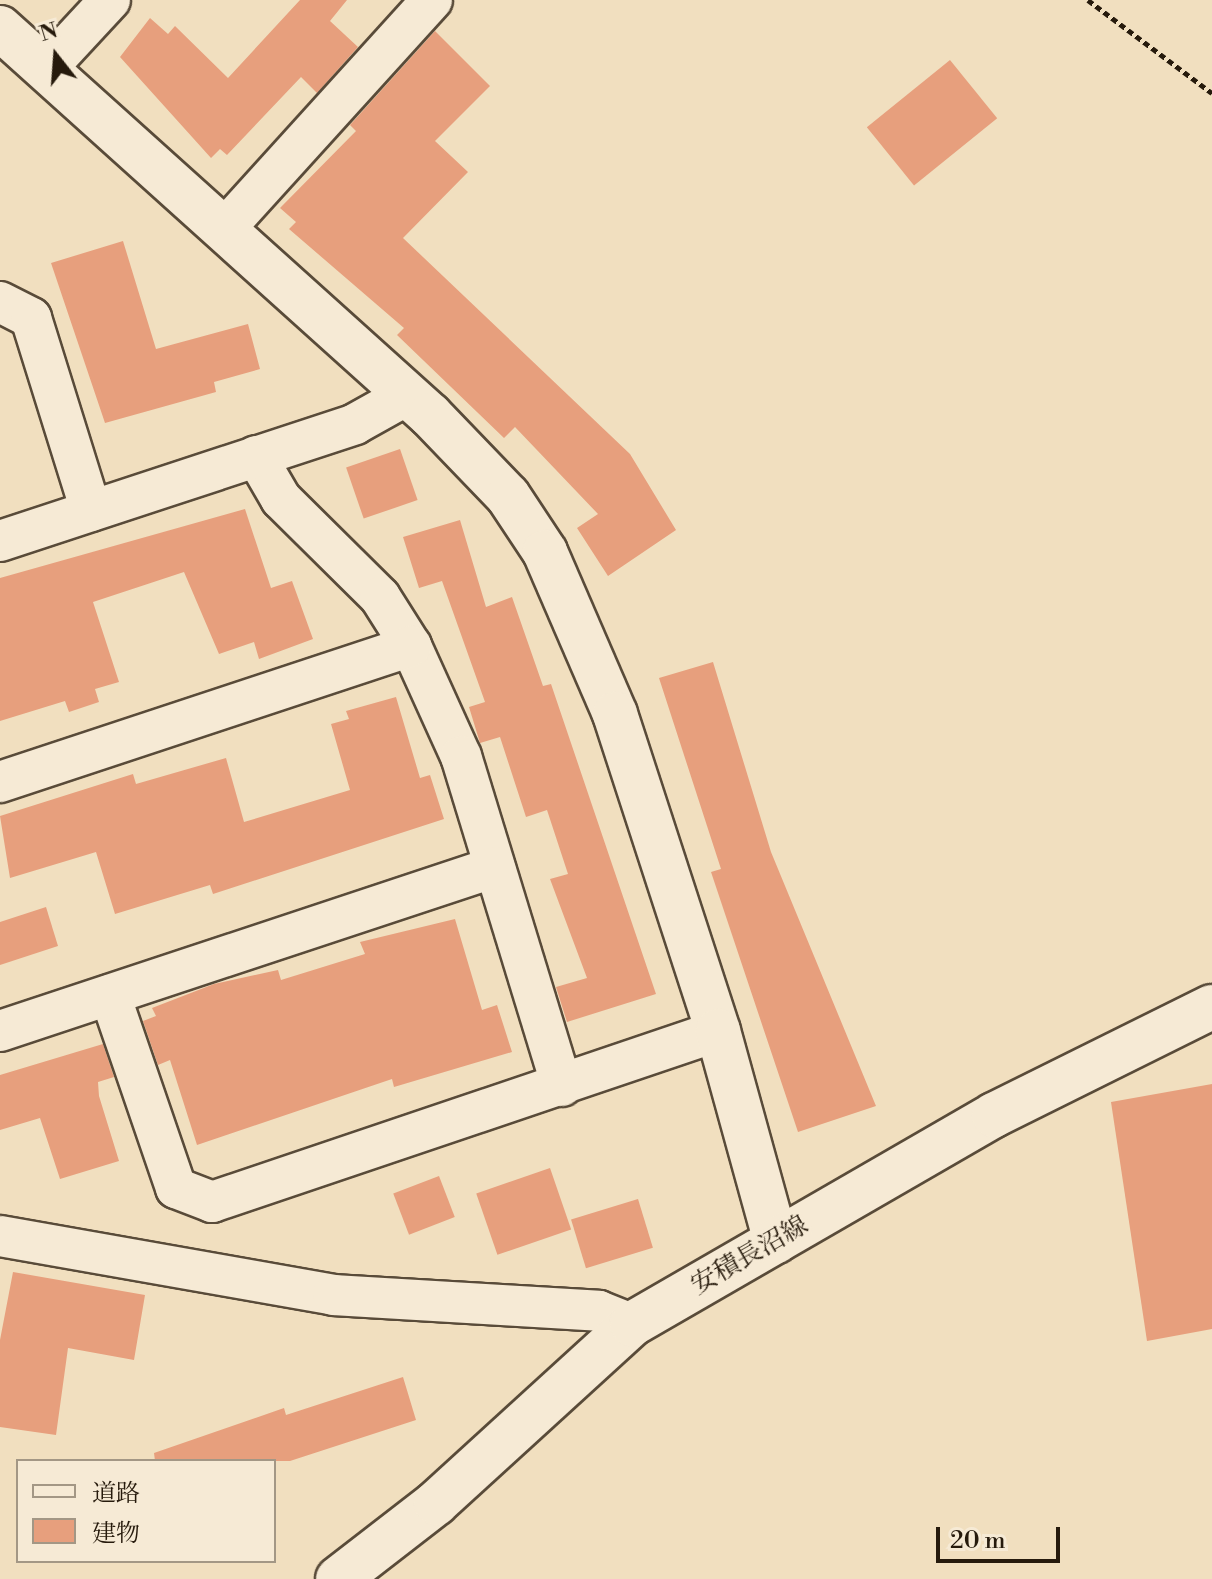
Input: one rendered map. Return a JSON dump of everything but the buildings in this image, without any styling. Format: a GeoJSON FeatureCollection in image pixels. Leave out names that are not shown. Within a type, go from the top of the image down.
{"type":"FeatureCollection","features":[{"type":"Feature","properties":{"kind":"street"},"geometry":{"type":"LineString","coordinates":[[46,69],[110,0]]}},
{"type":"Feature","properties":{"kind":"street"},"geometry":{"type":"LineString","coordinates":[[227,226],[432,0]]}},
{"type":"Feature","properties":{"kind":"street"},"geometry":{"type":"LineString","coordinates":[[1,30],[227,226],[508,496],[552,565],[615,714],[718,1031],[776,1241]]}},
{"type":"Feature","properties":{"kind":"street"},"geometry":{"type":"LineString","coordinates":[[0,302],[31,318],[91,511]]}},
{"type":"Feature","properties":{"kind":"street"},"geometry":{"type":"LineString","coordinates":[[0,541],[355,424],[405,396]]}},
{"type":"Feature","properties":{"kind":"street"},"geometry":{"type":"LineString","coordinates":[[256,456],[281,499],[350,562],[411,646],[461,756],[562,1086]]}},
{"type":"Feature","properties":{"kind":"street"},"geometry":{"type":"LineString","coordinates":[[0,782],[411,646]]}},
{"type":"Feature","properties":{"kind":"street"},"geometry":{"type":"LineString","coordinates":[[0,1031],[495,867]]}},
{"type":"Feature","properties":{"kind":"street"},"geometry":{"type":"LineString","coordinates":[[110,995],[176,1188],[212,1202],[718,1031]]}},
{"type":"Feature","properties":{"kind":"street","name":"安積長沼線"},"geometry":{"type":"LineString","coordinates":[[338,1579],[436,1503],[632,1324],[994,1115],[1212,1007]]}},
{"type":"Feature","properties":{"kind":"street"},"geometry":{"type":"LineString","coordinates":[[0,1236],[333,1295],[599,1311],[632,1324]]}},
{"type":"Feature","properties":{"kind":"path"},"geometry":{"type":"LineString","coordinates":[[1088,0],[1212,93]]}}]}
